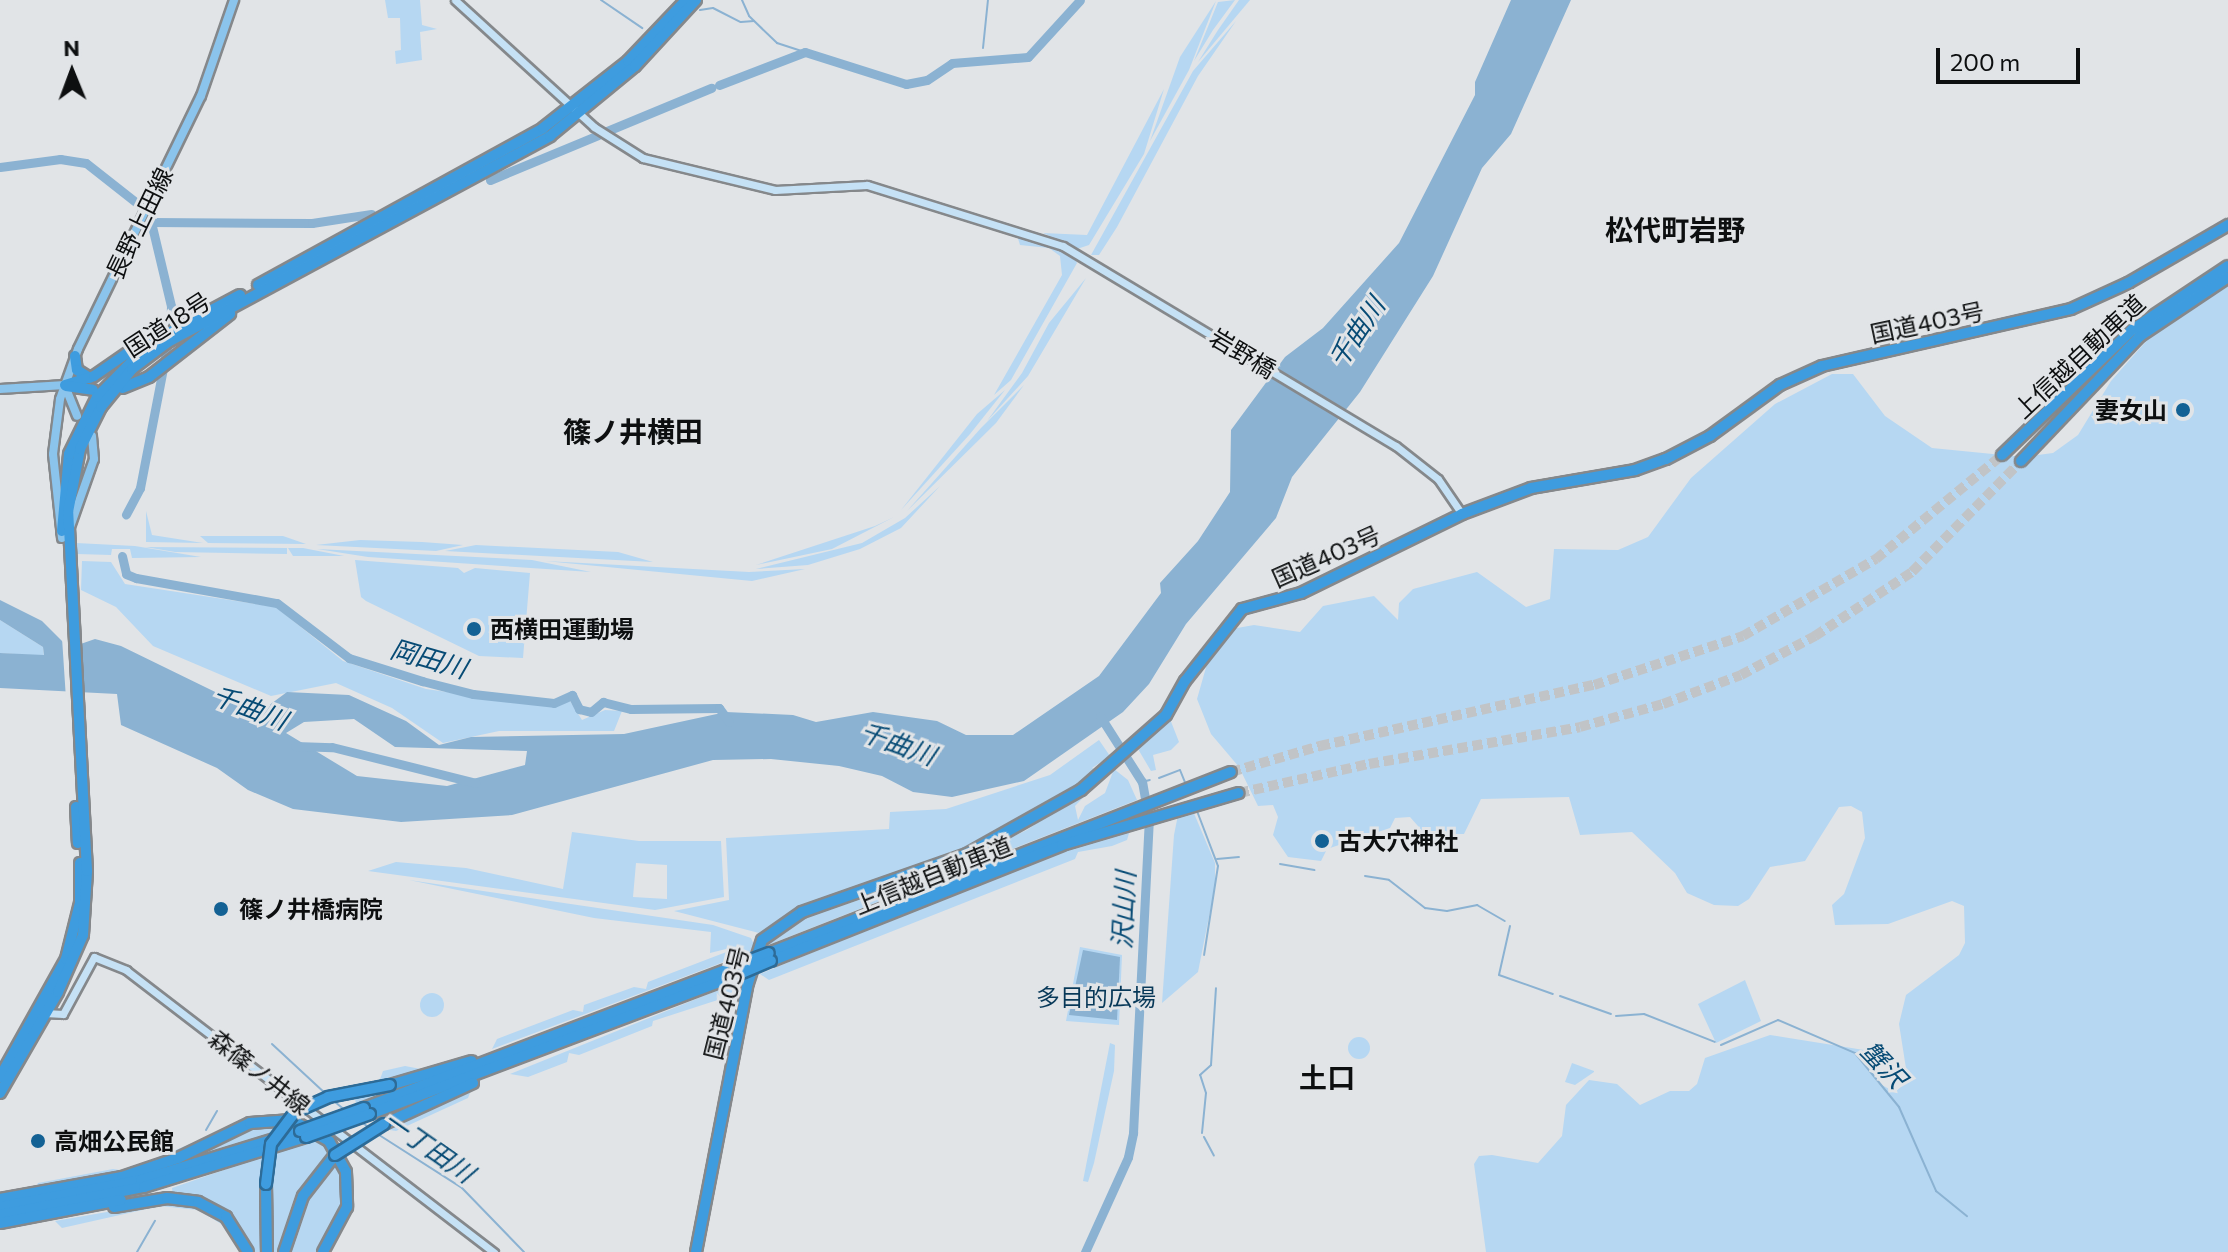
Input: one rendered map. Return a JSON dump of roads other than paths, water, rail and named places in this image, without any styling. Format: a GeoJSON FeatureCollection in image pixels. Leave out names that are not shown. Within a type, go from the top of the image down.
{"type":"FeatureCollection","features":[{"type":"Feature","properties":{"kind":"highway","name":"国道18号"},"geometry":{"type":"LineString","coordinates":[[575,110],[650,41],[686,0]]}},
{"type":"Feature","properties":{"kind":"highway","name":"国道18号"},"geometry":{"type":"LineString","coordinates":[[1,1087],[25,1050],[74,936],[84,871],[65,540],[65,473],[80,427],[111,378],[157,341],[179,328],[513,158],[655,47],[696,0]]}},
{"type":"Feature","properties":{"kind":"highway","name":"国道403号"},"geometry":{"type":"LineString","coordinates":[[696,1252],[748,983],[762,940],[802,912],[967,854],[1043,814],[1114,764],[1166,715],[1185,681],[1242,609],[1301,593],[1462,514],[1531,488],[1635,470],[1666,459],[1710,436],[1780,385],[1822,366],[2071,309],[2128,283],[2228,225]]}},
{"type":"Feature","properties":{"kind":"highway","name":"上信越自動車道"},"geometry":{"type":"LineString","coordinates":[[2002,455],[2132,330],[2228,266]]}},
{"type":"Feature","properties":{"kind":"highway","name":"上信越自動車道"},"geometry":{"type":"LineString","coordinates":[[2021,461],[2140,336],[2228,277]]}},
{"type":"Feature","properties":{"kind":"highway"},"geometry":{"type":"LineString","coordinates":[[179,328],[246,296]]}},
{"type":"Feature","properties":{"kind":"highway"},"geometry":{"type":"LineString","coordinates":[[122,388],[153,374],[246,296]]}},
{"type":"Feature","properties":{"kind":"highway"},"geometry":{"type":"LineString","coordinates":[[65,385],[92,384],[157,341]]}},
{"type":"Feature","properties":{"kind":"highway"},"geometry":{"type":"LineString","coordinates":[[75,356],[77,370],[92,384]]}},
{"type":"Feature","properties":{"kind":"highway","name":"上信越自動車道"},"geometry":{"type":"LineString","coordinates":[[284,1252],[303,1196],[335,1155],[384,1124],[498,1062],[770,957],[1138,805],[1231,772]]}},
{"type":"Feature","properties":{"kind":"highway","name":"上信越自動車道"},"geometry":{"type":"LineString","coordinates":[[770,957],[1137,821],[1239,793]]}},
{"type":"Feature","properties":{"kind":"highway","name":"上信越自動車道"},"geometry":{"type":"LineString","coordinates":[[267,1252],[266,1184],[271,1144],[295,1112],[328,1097],[498,1062],[647,1005]]}},
{"type":"Feature","properties":{"kind":"highway","name":"国道18号"},"geometry":{"type":"LineString","coordinates":[[1,1087],[41,1013]]}},
{"type":"Feature","properties":{"kind":"highway","name":"上信越自動車道"},"geometry":{"type":"LineString","coordinates":[[367,1111],[434,1077]]}},
{"type":"Feature","properties":{"kind":"highway","name":"上信越自動車道"},"geometry":{"type":"LineString","coordinates":[[286,1140],[367,1111],[464,1083]]}},
{"type":"Feature","properties":{"kind":"highway"},"geometry":{"type":"LineString","coordinates":[[45,1205],[87,1186],[169,1162],[250,1123],[292,1120],[329,1141],[346,1172],[347,1207],[323,1252]]}},
{"type":"Feature","properties":{"kind":"highway"},"geometry":{"type":"LineString","coordinates":[[87,1186],[303,1134]]}},
{"type":"Feature","properties":{"kind":"highway"},"geometry":{"type":"LineString","coordinates":[[0,1215],[16,1207],[139,1195],[286,1140]]}},
{"type":"Feature","properties":{"kind":"highway"},"geometry":{"type":"LineString","coordinates":[[45,1205],[286,1140]]}},
{"type":"Feature","properties":{"kind":"highway"},"geometry":{"type":"LineString","coordinates":[[0,1207],[189,1200],[226,1217],[248,1252]]}},
{"type":"Feature","properties":{"kind":"highway"},"geometry":{"type":"LineString","coordinates":[[0,1223],[16,1207]]}},
{"type":"Feature","properties":{"kind":"main road","name":"長野上田線"},"geometry":{"type":"LineString","coordinates":[[65,540],[53,454],[65,385],[75,356],[201,96],[234,0]]}},
{"type":"Feature","properties":{"kind":"main road","name":"岩野橋"},"geometry":{"type":"LineString","coordinates":[[455,0],[612,142],[643,158],[775,190],[867,185],[1039,236],[1090,261],[1396,446],[1438,479],[1462,514]]}},
{"type":"Feature","properties":{"kind":"main road"},"geometry":{"type":"LineString","coordinates":[[0,389],[65,385],[77,416]]}},
{"type":"Feature","properties":{"kind":"main road"},"geometry":{"type":"LineString","coordinates":[[65,540],[94,459],[92,436]]}},
{"type":"Feature","properties":{"kind":"main road","name":"森篠ノ井線"},"geometry":{"type":"LineString","coordinates":[[41,1013],[63,1014],[94,957],[126,970],[494,1252]]}},
{"type":"Feature","properties":{"kind":"water"},"geometry":{"type":"Polygon","coordinates":[[[1511,0],[1571,0],[1511,134],[1482,168],[1433,276],[1360,392],[1292,477],[1276,518],[1186,624],[1149,684],[1123,712],[1024,781],[952,797],[913,792],[882,776],[839,766],[771,759],[713,760],[512,815],[401,822],[293,809],[248,790],[217,768],[121,725],[117,694],[0,688],[0,653],[44,655],[43,647],[0,620],[0,600],[42,621],[69,648],[95,639],[121,646],[246,707],[264,709],[287,692],[349,695],[406,721],[439,745],[471,737],[624,734],[726,712],[793,715],[816,722],[873,712],[937,721],[966,735],[1013,735],[1099,676],[1161,593],[1160,583],[1198,541],[1230,492],[1231,430],[1285,357],[1323,328],[1399,243],[1475,95],[1475,82],[1511,0]],[[354,719],[304,722],[286,733],[357,776],[447,786],[525,765],[527,751],[395,747],[354,719]]]}},
{"type":"Feature","properties":{"kind":"water","name":"多目的広場"},"geometry":{"type":"Polygon","coordinates":[[[1083,950],[1120,957],[1117,1020],[1069,1015],[1083,950]]]}},
{"type":"Feature","properties":{"kind":"waterway"},"geometry":{"type":"LineString","coordinates":[[601,0],[642,28]]}},
{"type":"Feature","properties":{"kind":"waterway"},"geometry":{"type":"LineString","coordinates":[[742,0],[749,16],[777,43],[805,52]]}},
{"type":"Feature","properties":{"kind":"waterway"},"geometry":{"type":"LineString","coordinates":[[983,48],[988,0]]}},
{"type":"Feature","properties":{"kind":"waterway"},"geometry":{"type":"LineString","coordinates":[[719,85],[805,52],[906,84],[927,80],[952,63],[1028,57],[1080,0]]}},
{"type":"Feature","properties":{"kind":"waterway"},"geometry":{"type":"LineString","coordinates":[[700,10],[713,8],[741,22],[754,21]]}},
{"type":"Feature","properties":{"kind":"waterway","name":"岡田川"},"geometry":{"type":"LineString","coordinates":[[607,131],[711,88]]}},
{"type":"Feature","properties":{"kind":"waterway","name":"岡田川"},"geometry":{"type":"LineString","coordinates":[[490,180],[598,135]]}},
{"type":"Feature","properties":{"kind":"waterway","name":"岡田川"},"geometry":{"type":"LineString","coordinates":[[0,167],[60,159],[86,163],[147,211],[151,222],[171,306],[170,332],[140,488],[126,514]]}},
{"type":"Feature","properties":{"kind":"waterway","name":"岡田川"},"geometry":{"type":"LineString","coordinates":[[151,222],[312,223],[371,214]]}},
{"type":"Feature","properties":{"kind":"waterway","name":"岡田川"},"geometry":{"type":"LineString","coordinates":[[122,556],[126,574],[136,578],[277,603],[349,658],[422,681],[473,694],[554,703],[572,695],[579,709],[591,712],[603,702],[631,709],[719,708],[729,722]]}},
{"type":"Feature","properties":{"kind":"waterway","name":"沢山川"},"geometry":{"type":"LineString","coordinates":[[1085,1252],[1128,1157],[1133,1133],[1149,821],[1142,782],[1100,716]]}},
{"type":"Feature","properties":{"kind":"waterway","name":"千曲川"},"geometry":{"type":"LineString","coordinates":[[295,746],[332,747],[476,783]]}},
{"type":"Feature","properties":{"kind":"waterway"},"geometry":{"type":"LineString","coordinates":[[1159,778],[1180,770],[1187,787]]}},
{"type":"Feature","properties":{"kind":"waterway"},"geometry":{"type":"LineString","coordinates":[[1142,782],[1150,780]]}},
{"type":"Feature","properties":{"kind":"waterway"},"geometry":{"type":"LineString","coordinates":[[1197,811],[1218,866],[1204,955]]}},
{"type":"Feature","properties":{"kind":"waterway"},"geometry":{"type":"LineString","coordinates":[[1217,859],[1239,857]]}},
{"type":"Feature","properties":{"kind":"waterway"},"geometry":{"type":"LineString","coordinates":[[1280,864],[1314,870]]}},
{"type":"Feature","properties":{"kind":"waterway"},"geometry":{"type":"LineString","coordinates":[[1365,876],[1389,880],[1425,908],[1447,911],[1477,905],[1505,921]]}},
{"type":"Feature","properties":{"kind":"waterway"},"geometry":{"type":"LineString","coordinates":[[1510,926],[1499,975],[1553,994]]}},
{"type":"Feature","properties":{"kind":"waterway"},"geometry":{"type":"LineString","coordinates":[[1202,1133],[1206,1093],[1200,1075],[1211,1065],[1216,988]]}},
{"type":"Feature","properties":{"kind":"waterway"},"geometry":{"type":"LineString","coordinates":[[1560,996],[1611,1014]]}},
{"type":"Feature","properties":{"kind":"waterway","name":"蟹沢"},"geometry":{"type":"LineString","coordinates":[[1616,1016],[1644,1014],[1715,1042]]}},
{"type":"Feature","properties":{"kind":"waterway","name":"蟹沢"},"geometry":{"type":"LineString","coordinates":[[1721,1045],[1778,1020],[1855,1053],[1899,1107],[1936,1191],[1967,1216]]}},
{"type":"Feature","properties":{"kind":"waterway","name":"一丁田川"},"geometry":{"type":"LineString","coordinates":[[272,1044],[327,1095]]}},
{"type":"Feature","properties":{"kind":"waterway","name":"一丁田川"},"geometry":{"type":"LineString","coordinates":[[335,1102],[345,1110]]}},
{"type":"Feature","properties":{"kind":"waterway","name":"一丁田川"},"geometry":{"type":"LineString","coordinates":[[206,1130],[217,1111]]}},
{"type":"Feature","properties":{"kind":"waterway","name":"一丁田川"},"geometry":{"type":"LineString","coordinates":[[360,1121],[371,1129]]}},
{"type":"Feature","properties":{"kind":"waterway","name":"一丁田川"},"geometry":{"type":"LineString","coordinates":[[376,1133],[462,1188],[524,1252]]}},
{"type":"Feature","properties":{"kind":"waterway"},"geometry":{"type":"LineString","coordinates":[[1204,1137],[1214,1156]]}},
{"type":"Feature","properties":{"kind":"waterway","name":"一丁田川"},"geometry":{"type":"LineString","coordinates":[[137,1252],[155,1221]]}},
{"type":"Feature","properties":{"kind":"tunnel"},"geometry":{"type":"LineString","coordinates":[[1231,772],[1320,746],[1594,685],[1743,636],[1876,559],[2002,455]]}},
{"type":"Feature","properties":{"kind":"tunnel"},"geometry":{"type":"LineString","coordinates":[[1239,793],[1369,764],[1580,727],[1663,704],[1741,675],[1815,636],[1912,572],[2021,461]]}},
{"type":"Feature","properties":{"kind":"place","name":"妻女山"},"geometry":{"type":"Point","coordinates":[2183,410]}},
{"type":"Feature","properties":{"kind":"place","name":"西横田運動場"},"geometry":{"type":"Point","coordinates":[474,629]}},
{"type":"Feature","properties":{"kind":"place","name":"古大穴神社"},"geometry":{"type":"Point","coordinates":[1322,841]}},
{"type":"Feature","properties":{"kind":"place","name":"篠ノ井橋病院"},"geometry":{"type":"Point","coordinates":[221,909]}},
{"type":"Feature","properties":{"kind":"place","name":"高畑公民館"},"geometry":{"type":"Point","coordinates":[38,1141]}},
{"type":"Feature","properties":{"kind":"district","name":"松代町岩野"},"geometry":{"type":"Point","coordinates":[1675,229]}},
{"type":"Feature","properties":{"kind":"district","name":"篠ノ井横田"},"geometry":{"type":"Point","coordinates":[633,431]}},
{"type":"Feature","properties":{"kind":"district","name":"土口"},"geometry":{"type":"Point","coordinates":[1327,1077]}}]}
